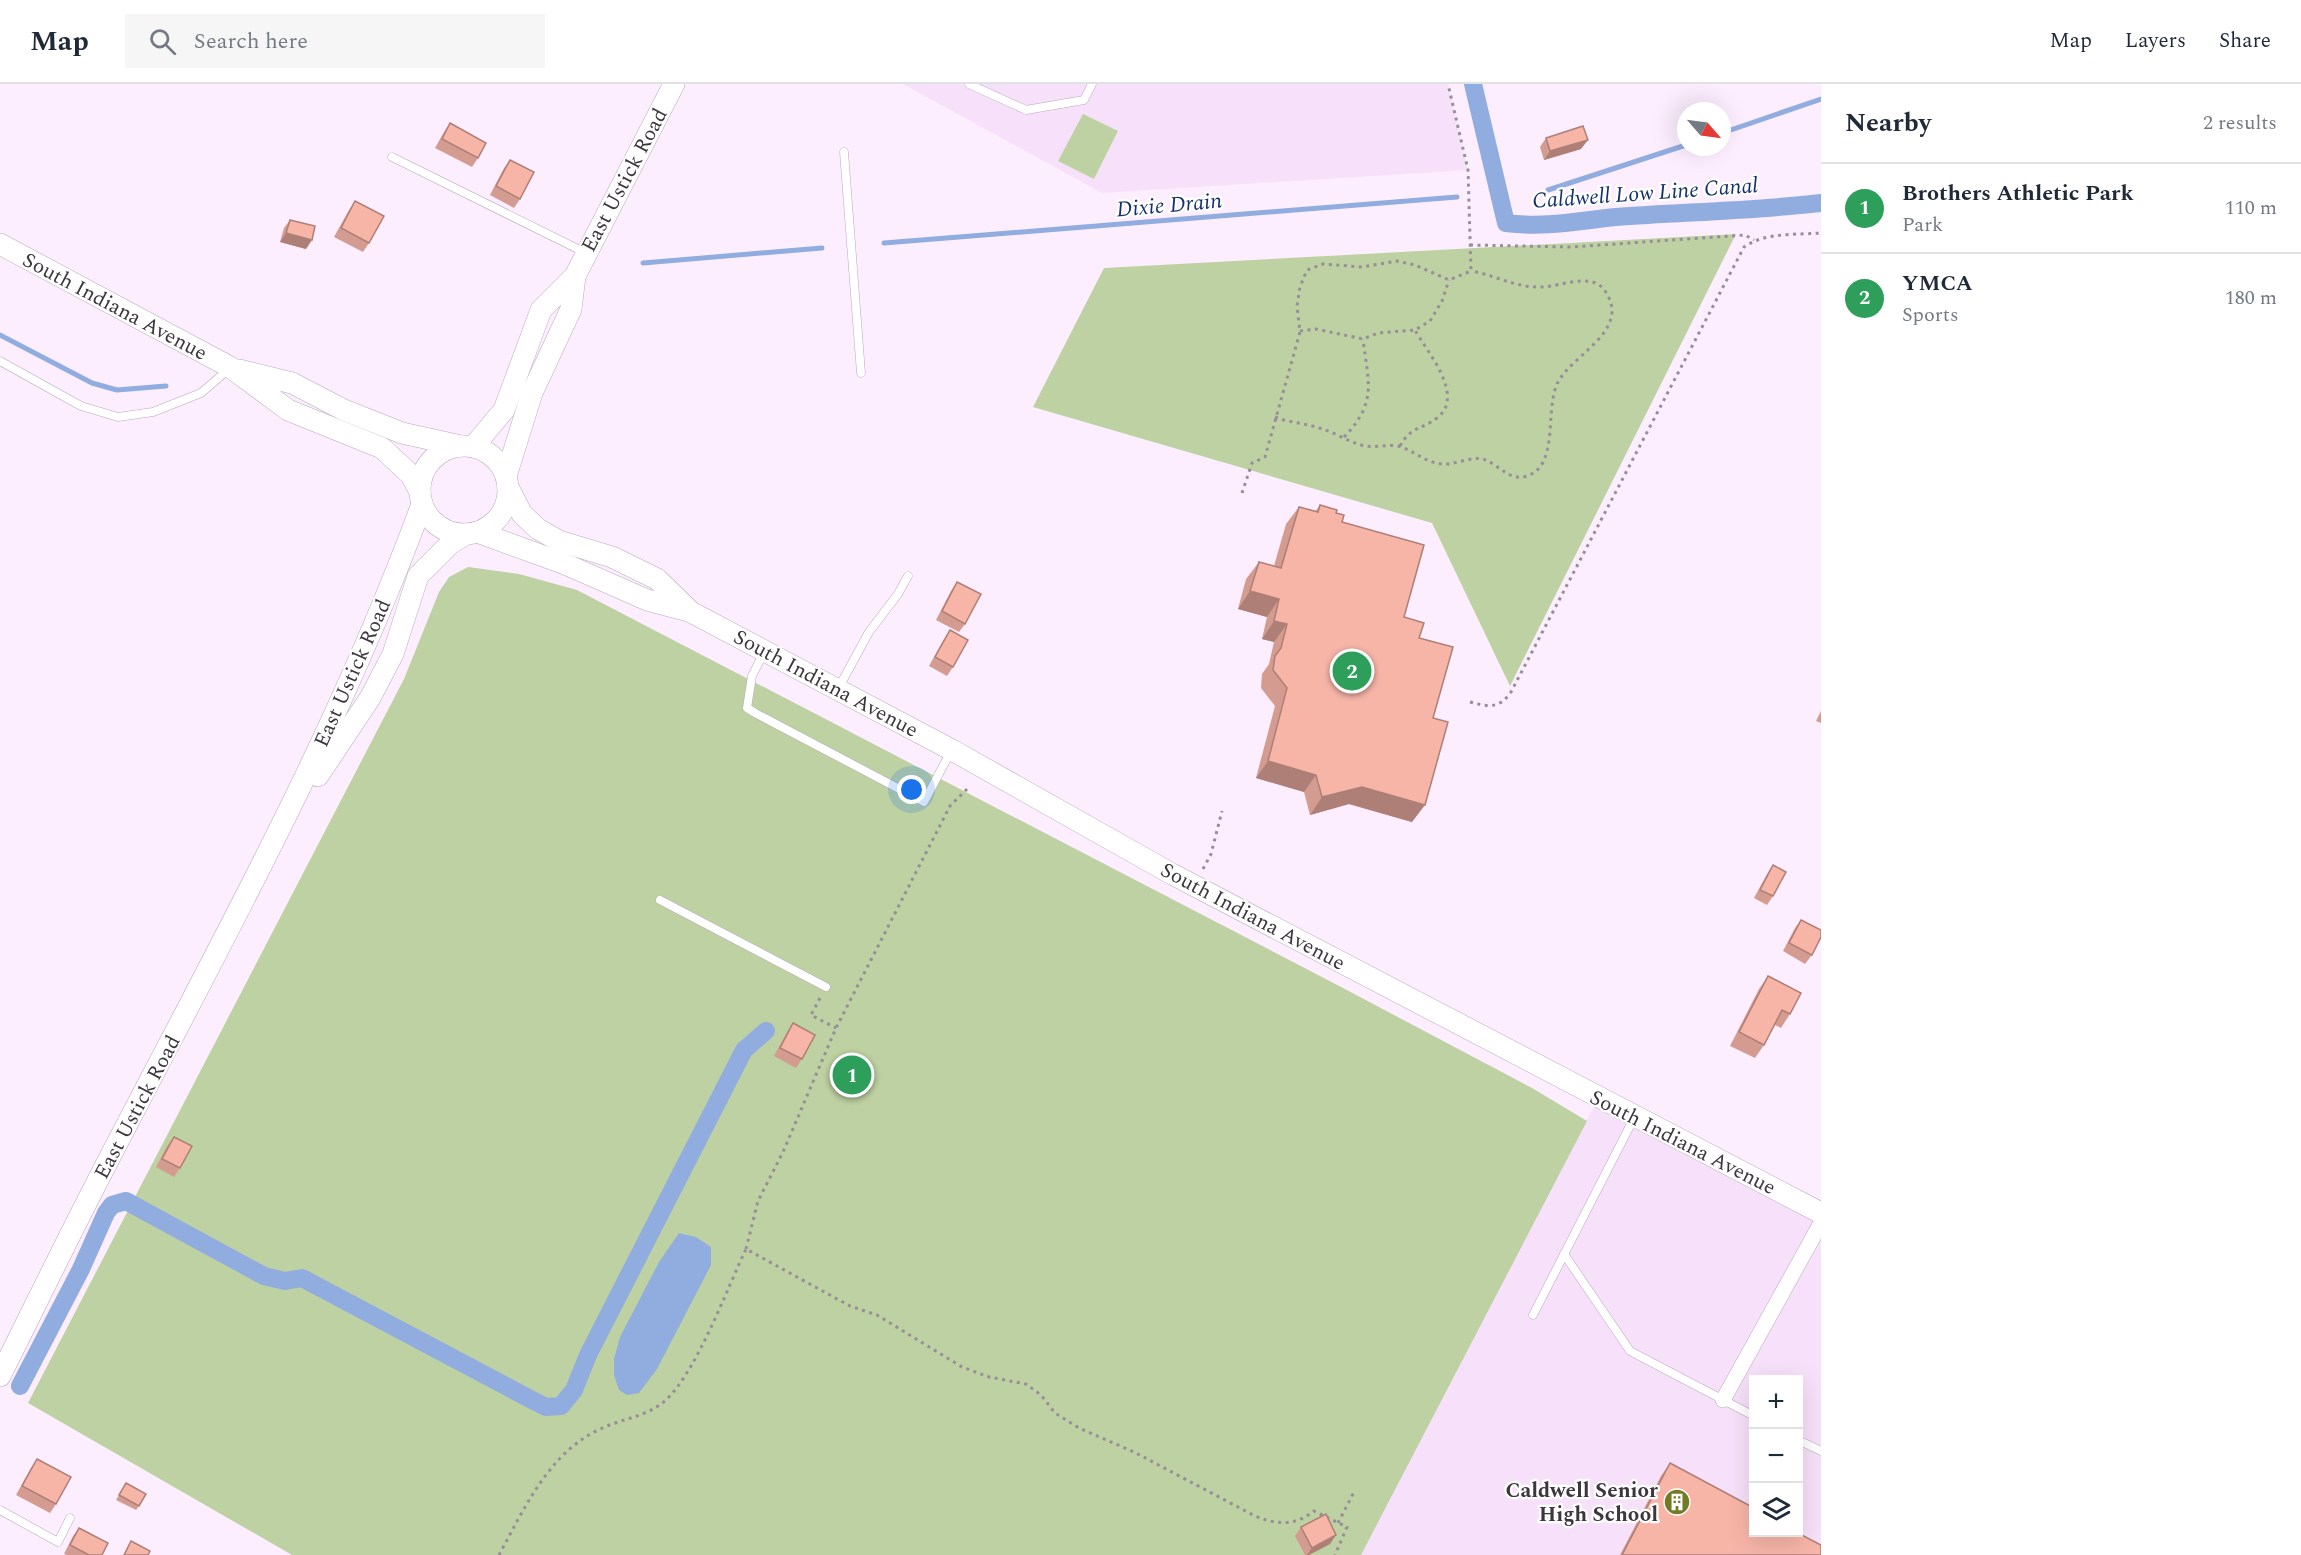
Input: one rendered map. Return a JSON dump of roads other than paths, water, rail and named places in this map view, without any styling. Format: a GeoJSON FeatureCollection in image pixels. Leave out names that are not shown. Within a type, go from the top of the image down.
{"type":"FeatureCollection","features":[{"type":"Feature","properties":{"kind":"main road","name":"East Ustick Road"},"geometry":{"type":"LineString","coordinates":[[467,446],[504,410],[541,310],[574,276],[674,84]]}},
{"type":"Feature","properties":{"kind":"main road","name":"South Indiana Avenue"},"geometry":{"type":"LineString","coordinates":[[0,244],[230,367],[288,410],[382,448],[411,475],[421,498]]}},
{"type":"Feature","properties":{"kind":"main road","name":"East Ustick Road"},"geometry":{"type":"LineString","coordinates":[[507,481],[532,393],[571,309],[574,276]]}},
{"type":"Feature","properties":{"kind":"main road","name":"South Indiana Avenue"},"geometry":{"type":"LineString","coordinates":[[230,367],[292,383],[344,410],[402,433],[467,446]]}},
{"type":"Feature","properties":{"kind":"main road"},"geometry":{"type":"LineString","coordinates":[[467,446],[493,457],[507,481],[503,510],[497,519],[472,533],[444,529],[434,523],[421,498],[421,481],[431,460],[440,453],[467,446]]}},
{"type":"Feature","properties":{"kind":"main road","name":"South Indiana Avenue"},"geometry":{"type":"LineString","coordinates":[[507,481],[522,514],[538,530],[559,541],[612,557],[657,579],[689,611]]}},
{"type":"Feature","properties":{"kind":"main road","name":"East Ustick Road"},"geometry":{"type":"LineString","coordinates":[[0,1376],[95,1185],[276,838],[351,682],[421,498]]}},
{"type":"Feature","properties":{"kind":"main road","name":"East Ustick Road"},"geometry":{"type":"LineString","coordinates":[[276,838],[370,698],[393,654],[418,576],[442,551],[472,533]]}},
{"type":"Feature","properties":{"kind":"main road","name":"South Indiana Avenue"},"geometry":{"type":"LineString","coordinates":[[472,533],[565,564],[647,600],[689,611],[952,750],[1084,826],[1194,885],[1821,1213]]}},
{"type":"Feature","properties":{"kind":"street"},"geometry":{"type":"LineString","coordinates":[[1723,1400],[1821,1223]]}},
{"type":"Feature","properties":{"kind":"lane"},"geometry":{"type":"LineString","coordinates":[[969,84],[1026,110],[1084,100],[1092,84]]}},
{"type":"Feature","properties":{"kind":"lane"},"geometry":{"type":"LineString","coordinates":[[844,152],[861,373]]}},
{"type":"Feature","properties":{"kind":"lane"},"geometry":{"type":"LineString","coordinates":[[392,157],[586,253]]}},
{"type":"Feature","properties":{"kind":"lane"},"geometry":{"type":"LineString","coordinates":[[0,361],[81,406],[118,417],[153,412],[201,393],[230,367]]}},
{"type":"Feature","properties":{"kind":"lane"},"geometry":{"type":"LineString","coordinates":[[838,689],[869,632],[898,594],[908,576]]}},
{"type":"Feature","properties":{"kind":"lane"},"geometry":{"type":"LineString","coordinates":[[765,650],[748,690],[747,708],[757,714],[924,802],[952,750]]}},
{"type":"Feature","properties":{"kind":"lane"},"geometry":{"type":"LineString","coordinates":[[660,900],[826,987]]}},
{"type":"Feature","properties":{"kind":"lane"},"geometry":{"type":"LineString","coordinates":[[1533,1316],[1635,1117]]}},
{"type":"Feature","properties":{"kind":"lane"},"geometry":{"type":"LineString","coordinates":[[1564,1254],[1630,1351],[1749,1413]]}},
{"type":"Feature","properties":{"kind":"lane"},"geometry":{"type":"LineString","coordinates":[[1803,1442],[1821,1451]]}},
{"type":"Feature","properties":{"kind":"lane"},"geometry":{"type":"LineString","coordinates":[[0,1510],[58,1542],[70,1518]]}},
{"type":"Feature","properties":{"kind":"water"},"geometry":{"type":"Polygon","coordinates":[[[679,1233],[696,1237],[711,1247],[711,1265],[657,1369],[639,1393],[627,1395],[619,1390],[614,1375],[614,1359],[620,1337],[659,1262],[679,1233]]]}},
{"type":"Feature","properties":{"kind":"waterway","name":"Caldwell Low Line Canal"},"geometry":{"type":"LineString","coordinates":[[1473,84],[1506,223],[1548,224],[1821,203]]}},
{"type":"Feature","properties":{"kind":"waterway","name":"Dixie Drain"},"geometry":{"type":"LineString","coordinates":[[1731,130],[1821,99]]}},
{"type":"Feature","properties":{"kind":"waterway","name":"Dixie Drain"},"geometry":{"type":"LineString","coordinates":[[1548,190],[1677,148]]}},
{"type":"Feature","properties":{"kind":"waterway","name":"Dixie Drain"},"geometry":{"type":"LineString","coordinates":[[884,243],[1457,197]]}},
{"type":"Feature","properties":{"kind":"waterway","name":"Dixie Drain"},"geometry":{"type":"LineString","coordinates":[[643,263],[822,248]]}},
{"type":"Feature","properties":{"kind":"waterway","name":"Dixie Drain"},"geometry":{"type":"LineString","coordinates":[[0,335],[92,383],[117,390],[166,386]]}},
{"type":"Feature","properties":{"kind":"waterway"},"geometry":{"type":"LineString","coordinates":[[20,1386],[81,1269],[106,1213],[112,1205],[126,1201],[264,1276],[285,1281],[302,1278],[546,1407],[561,1406],[574,1390],[588,1355],[744,1050],[766,1031]]}},
{"type":"Feature","properties":{"kind":"place","name":"YMCA"},"geometry":{"type":"Point","coordinates":[1352,671]}},
{"type":"Feature","properties":{"kind":"place","name":"Brothers Athletic Park"},"geometry":{"type":"Point","coordinates":[852,1075]}},
{"type":"Feature","properties":{"kind":"place","name":"Caldwell Senior High School"},"geometry":{"type":"Point","coordinates":[1677,1502]}}]}
